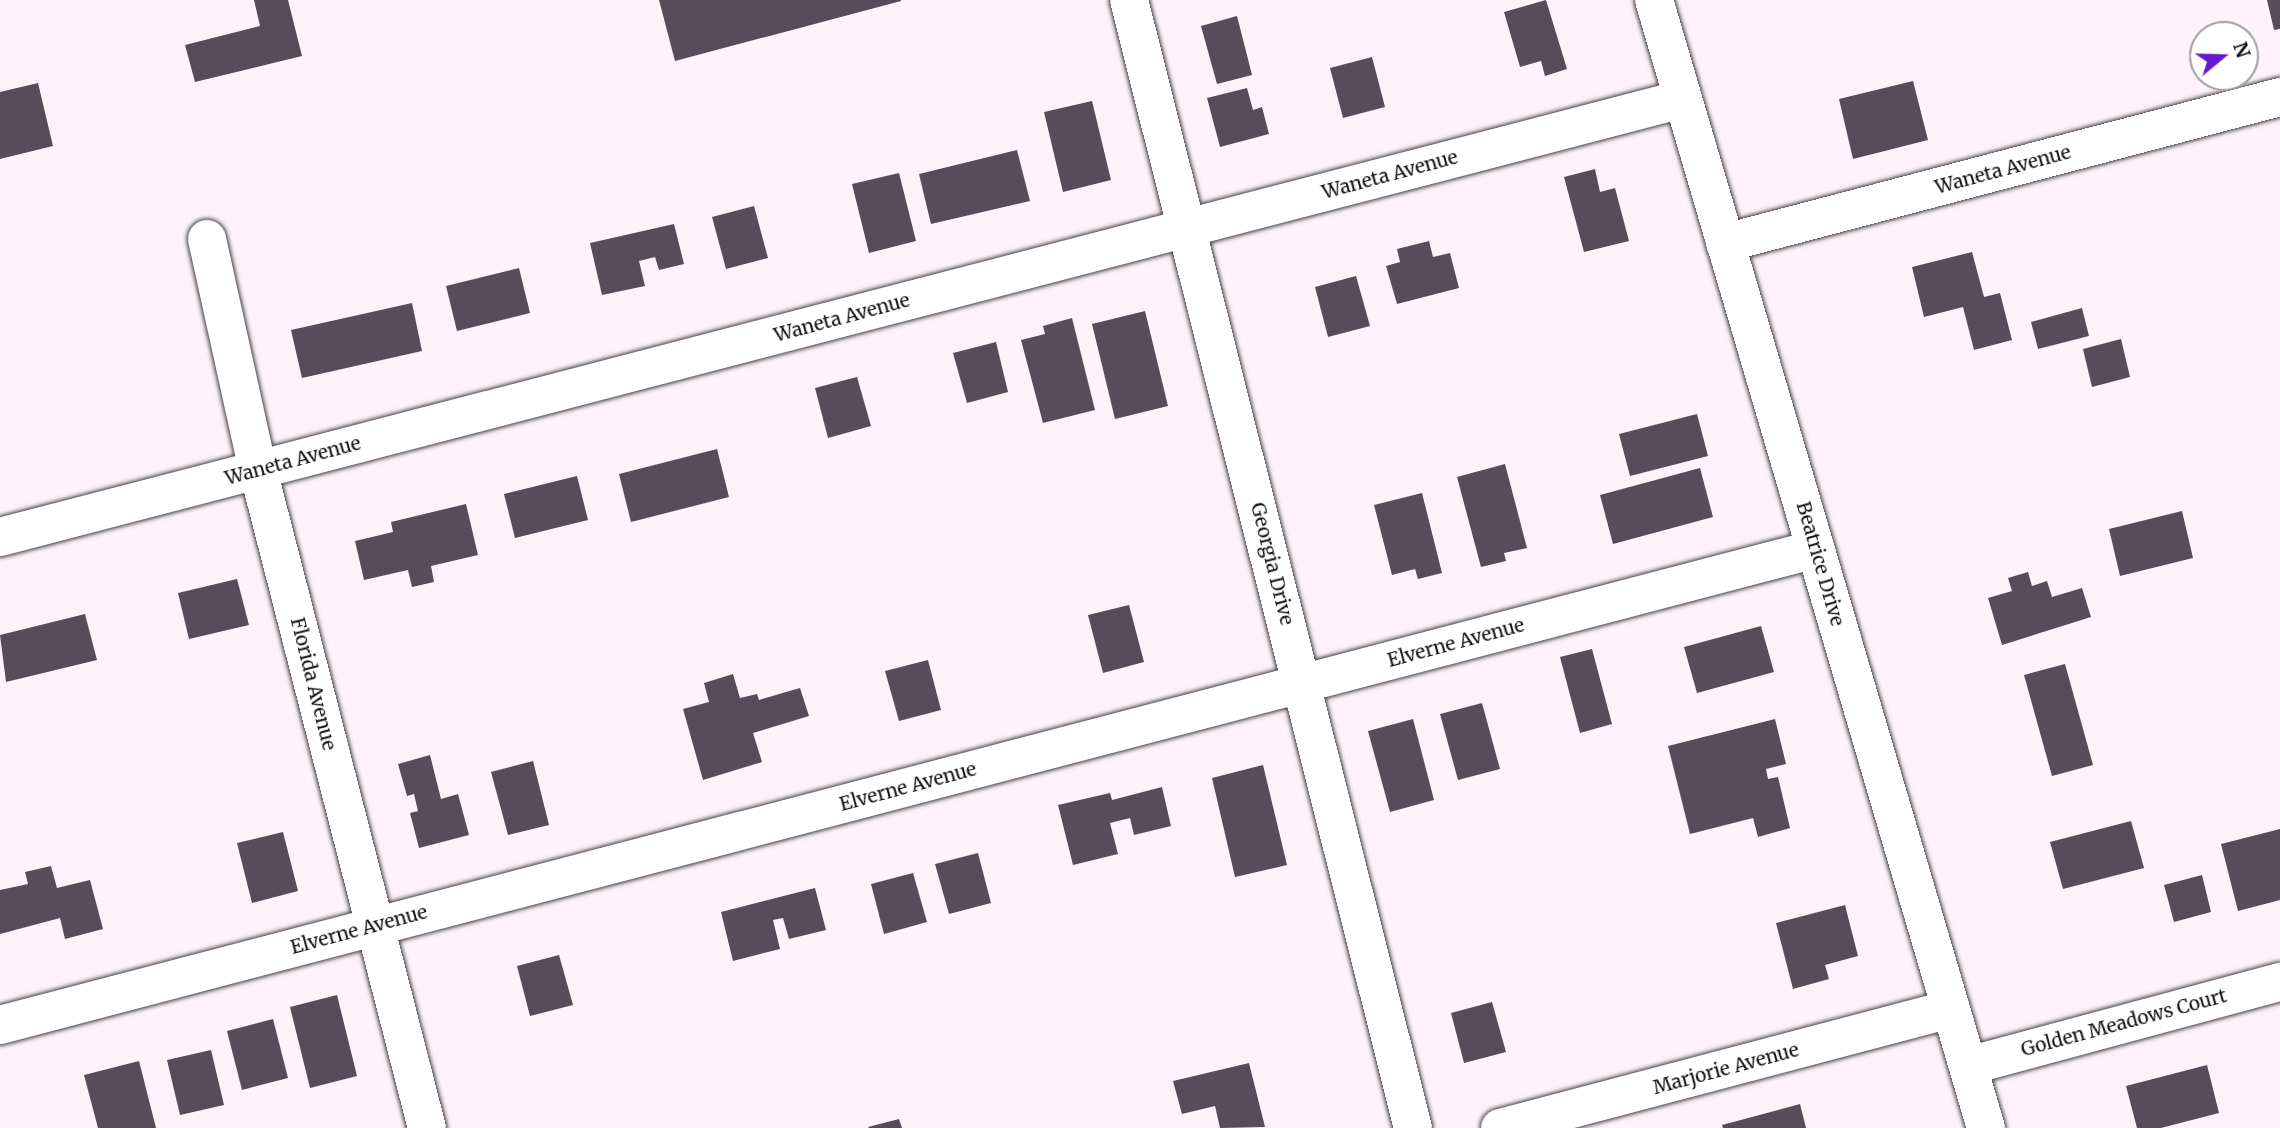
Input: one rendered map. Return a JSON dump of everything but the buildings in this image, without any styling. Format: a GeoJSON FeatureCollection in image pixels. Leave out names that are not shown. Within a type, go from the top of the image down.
{"type":"FeatureCollection","features":[{"type":"Feature","properties":{"kind":"street","name":"Georgia Drive"},"geometry":{"type":"LineString","coordinates":[[1129,0],[1413,1128]]}},
{"type":"Feature","properties":{"kind":"street","name":"Beatrice Drive"},"geometry":{"type":"LineString","coordinates":[[1654,0],[1986,1128]]}},
{"type":"Feature","properties":{"kind":"street","name":"Waneta Avenue"},"geometry":{"type":"LineString","coordinates":[[1726,243],[2280,97]]}},
{"type":"Feature","properties":{"kind":"street","name":"Waneta Avenue"},"geometry":{"type":"LineString","coordinates":[[0,537],[1683,99]]}},
{"type":"Feature","properties":{"kind":"street","name":"Florida Avenue"},"geometry":{"type":"LineString","coordinates":[[207,239],[258,470],[427,1128]]}},
{"type":"Feature","properties":{"kind":"street","name":"Elverne Avenue"},"geometry":{"type":"LineString","coordinates":[[0,1025],[1816,549]]}},
{"type":"Feature","properties":{"kind":"street","name":"Golden Meadows Court"},"geometry":{"type":"LineString","coordinates":[[1968,1066],[2280,982]]}},
{"type":"Feature","properties":{"kind":"street","name":"Marjorie Avenue"},"geometry":{"type":"LineString","coordinates":[[1500,1128],[1951,1009]]}}]}
